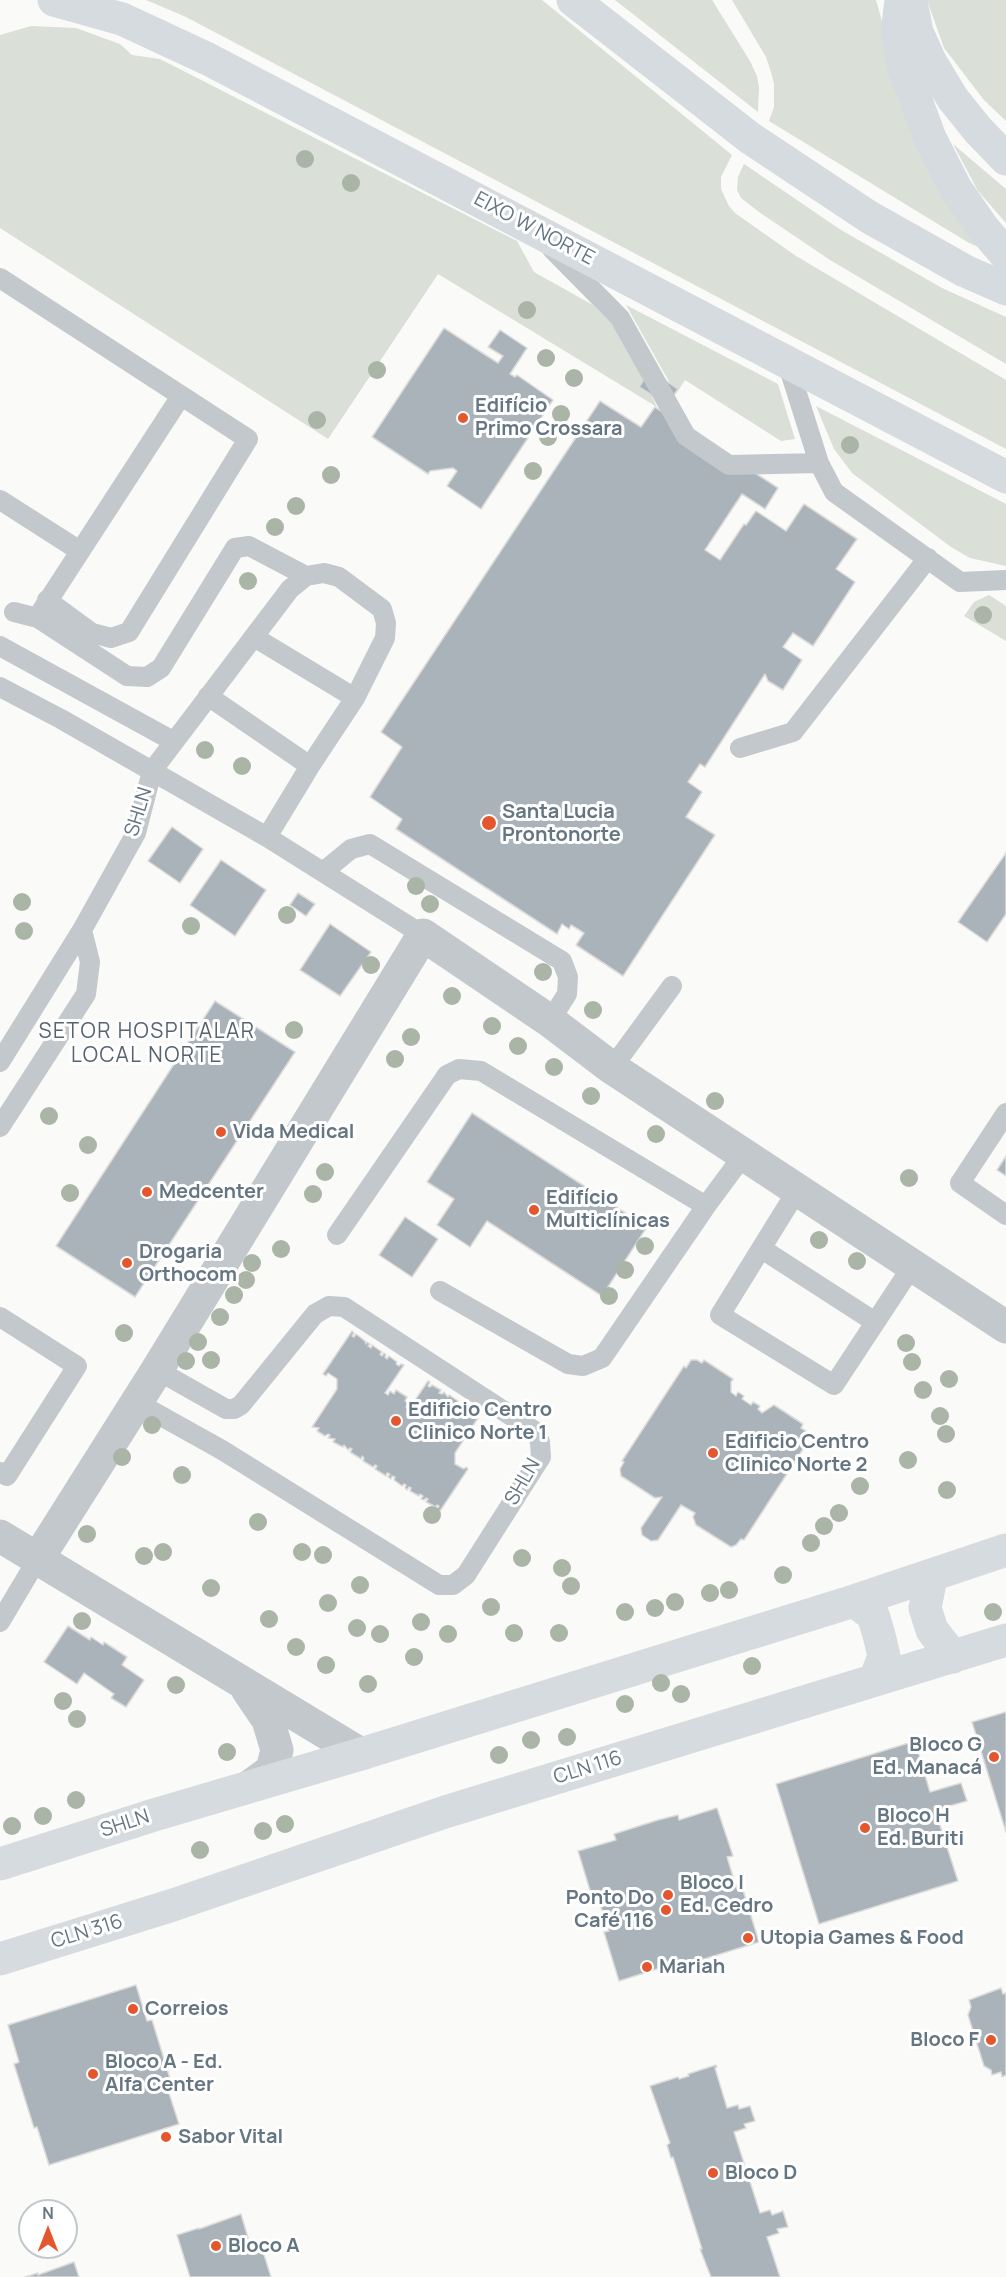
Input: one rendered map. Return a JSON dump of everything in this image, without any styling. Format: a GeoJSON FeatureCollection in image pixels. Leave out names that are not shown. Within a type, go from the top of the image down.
{"type":"FeatureCollection","features":[{"type":"Feature","properties":{"kind":"main road","name":"EIXO W NORTE"},"geometry":{"type":"LineString","coordinates":[[54,0],[122,19],[197,54],[1006,477]]}},
{"type":"Feature","properties":{"kind":"main road"},"geometry":{"type":"LineString","coordinates":[[573,0],[750,138],[869,217],[965,271],[1006,289]]}},
{"type":"Feature","properties":{"kind":"main road"},"geometry":{"type":"LineString","coordinates":[[901,0],[897,34],[916,103],[930,138],[956,189],[983,228],[1006,255]]}},
{"type":"Feature","properties":{"kind":"main road"},"geometry":{"type":"LineString","coordinates":[[910,0],[917,32],[930,61],[953,99],[1006,159]]}},
{"type":"Feature","properties":{"kind":"main road","name":"SHLN"},"geometry":{"type":"LineString","coordinates":[[0,1864],[931,1577],[1006,1550]]}},
{"type":"Feature","properties":{"kind":"main road"},"geometry":{"type":"LineString","coordinates":[[931,1577],[925,1608],[932,1630],[953,1657]]}},
{"type":"Feature","properties":{"kind":"main road"},"geometry":{"type":"LineString","coordinates":[[854,1601],[873,1615],[879,1635],[884,1656],[875,1680]]}},
{"type":"Feature","properties":{"kind":"main road","name":"CLN 116"},"geometry":{"type":"LineString","coordinates":[[174,1905],[446,1812],[1006,1640]]}},
{"type":"Feature","properties":{"kind":"main road","name":"CLN 316"},"geometry":{"type":"LineString","coordinates":[[0,1959],[174,1905]]}},
{"type":"Feature","properties":{"kind":"street","name":"SHLN"},"geometry":{"type":"LineString","coordinates":[[423,935],[550,1021],[612,1068],[745,1153],[1006,1327]]}},
{"type":"Feature","properties":{"kind":"street"},"geometry":{"type":"LineString","coordinates":[[37,1560],[157,1370],[423,935]]}},
{"type":"Feature","properties":{"kind":"street","name":"SHLN"},"geometry":{"type":"LineString","coordinates":[[0,1536],[361,1754]]}},
{"type":"Feature","properties":{"kind":"street","name":"SHLN"},"geometry":{"type":"LineString","coordinates":[[242,1683],[268,1720],[277,1750],[272,1770],[250,1786]]}},
{"type":"Feature","properties":{"kind":"lane"},"geometry":{"type":"LineString","coordinates":[[531,228],[620,318],[686,436],[729,465],[819,463]]}},
{"type":"Feature","properties":{"kind":"lane"},"geometry":{"type":"LineString","coordinates":[[0,278],[248,439],[129,632],[111,638],[92,633],[47,600]]}},
{"type":"Feature","properties":{"kind":"lane"},"geometry":{"type":"LineString","coordinates":[[787,362],[819,463],[834,492],[960,582],[1006,580]]}},
{"type":"Feature","properties":{"kind":"lane"},"geometry":{"type":"LineString","coordinates":[[38,618],[47,600],[181,396]]}},
{"type":"Feature","properties":{"kind":"lane"},"geometry":{"type":"LineString","coordinates":[[0,500],[80,551]]}},
{"type":"Feature","properties":{"kind":"lane"},"geometry":{"type":"LineString","coordinates":[[14,612],[38,618],[127,676],[147,677],[161,668],[236,548],[249,546],[306,576]]}},
{"type":"Feature","properties":{"kind":"lane"},"geometry":{"type":"LineString","coordinates":[[740,748],[793,732],[928,558]]}},
{"type":"Feature","properties":{"kind":"lane"},"geometry":{"type":"LineString","coordinates":[[0,687],[152,771],[290,589],[306,576],[324,573],[339,577],[382,609],[386,623],[385,638],[355,698],[267,837]]}},
{"type":"Feature","properties":{"kind":"lane"},"geometry":{"type":"LineString","coordinates":[[254,637],[355,698]]}},
{"type":"Feature","properties":{"kind":"lane"},"geometry":{"type":"LineString","coordinates":[[1,648],[174,741]]}},
{"type":"Feature","properties":{"kind":"lane"},"geometry":{"type":"LineString","coordinates":[[208,696],[310,766]]}},
{"type":"Feature","properties":{"kind":"lane","name":"SHLN"},"geometry":{"type":"LineString","coordinates":[[0,1062],[82,930],[135,833],[152,771],[267,837],[423,935]]}},
{"type":"Feature","properties":{"kind":"lane"},"geometry":{"type":"LineString","coordinates":[[323,872],[351,849],[370,844],[562,961],[568,977],[567,994],[550,1021]]}},
{"type":"Feature","properties":{"kind":"lane"},"geometry":{"type":"LineString","coordinates":[[0,1127],[86,994],[90,963],[82,930]]}},
{"type":"Feature","properties":{"kind":"lane"},"geometry":{"type":"LineString","coordinates":[[612,1068],[672,986]]}},
{"type":"Feature","properties":{"kind":"lane"},"geometry":{"type":"LineString","coordinates":[[337,1235],[447,1075],[459,1069],[481,1071],[706,1206]]}},
{"type":"Feature","properties":{"kind":"lane"},"geometry":{"type":"LineString","coordinates":[[1006,1113],[960,1183],[1006,1215]]}},
{"type":"Feature","properties":{"kind":"lane"},"geometry":{"type":"LineString","coordinates":[[440,1291],[568,1364],[583,1366],[602,1358],[745,1153]]}},
{"type":"Feature","properties":{"kind":"lane"},"geometry":{"type":"LineString","coordinates":[[798,1189],[720,1315],[834,1384],[913,1265]]}},
{"type":"Feature","properties":{"kind":"lane"},"geometry":{"type":"LineString","coordinates":[[762,1249],[875,1322]]}},
{"type":"Feature","properties":{"kind":"lane","name":"SHLN"},"geometry":{"type":"LineString","coordinates":[[136,1402],[222,1450],[439,1585],[453,1585],[466,1575],[541,1457],[540,1442],[536,1432],[344,1307],[329,1306],[315,1314],[240,1405],[234,1409],[226,1409],[157,1370]]}},
{"type":"Feature","properties":{"kind":"lane"},"geometry":{"type":"LineString","coordinates":[[0,1317],[77,1366],[6,1476],[0,1472]]}},
{"type":"Feature","properties":{"kind":"lane"},"geometry":{"type":"LineString","coordinates":[[0,1622],[37,1560]]}},
{"type":"Feature","properties":{"kind":"shaded area"},"geometry":{"type":"Polygon","coordinates":[[[146,0],[542,0],[732,155],[721,177],[721,189],[735,213],[796,256],[1006,380],[1006,449],[186,17],[146,0]]]}},
{"type":"Feature","properties":{"kind":"shaded area"},"geometry":{"type":"Polygon","coordinates":[[[615,0],[712,0],[757,76],[758,112],[615,0]]]}},
{"type":"Feature","properties":{"kind":"shaded area"},"geometry":{"type":"Polygon","coordinates":[[[732,0],[876,0],[892,57],[981,248],[969,243],[769,121],[774,107],[774,84],[771,72],[766,57],[732,0]]]}},
{"type":"Feature","properties":{"kind":"shaded area"},"geometry":{"type":"Polygon","coordinates":[[[927,0],[1006,0],[1006,121],[984,100],[944,48],[927,0]]]}},
{"type":"Feature","properties":{"kind":"shaded area"},"geometry":{"type":"Polygon","coordinates":[[[31,26],[76,28],[120,44],[132,55],[160,59],[517,241],[534,272],[593,305],[619,331],[657,407],[438,274],[328,439],[0,228],[0,35],[31,26]]]}},
{"type":"Feature","properties":{"kind":"shaded area"},"geometry":{"type":"Polygon","coordinates":[[[953,144],[1006,189],[1006,223],[978,191],[953,144]]]}},
{"type":"Feature","properties":{"kind":"shaded area"},"geometry":{"type":"Polygon","coordinates":[[[744,164],[841,230],[942,288],[1006,317],[1006,364],[830,260],[759,212],[741,198],[737,190],[738,177],[744,164]]]}},
{"type":"Feature","properties":{"kind":"shaded area"},"geometry":{"type":"Polygon","coordinates":[[[626,305],[778,384],[795,439],[781,441],[685,380],[676,394],[626,305]]]}},
{"type":"Feature","properties":{"kind":"shaded area"},"geometry":{"type":"Polygon","coordinates":[[[816,406],[1006,504],[1006,566],[970,558],[951,547],[852,473],[834,449],[816,406]]]}},
{"type":"Feature","properties":{"kind":"shaded area"},"geometry":{"type":"Polygon","coordinates":[[[989,595],[1006,606],[1006,641],[964,616],[974,602],[989,595]]]}},
{"type":"Feature","properties":{"kind":"building","name":"Edifício Primo Crossara"},"geometry":{"type":"Polygon","coordinates":[[[444,328],[498,363],[503,356],[488,347],[500,330],[527,348],[510,374],[515,377],[517,375],[553,400],[481,509],[447,486],[457,471],[453,468],[430,471],[428,474],[372,437],[444,328]]]}},
{"type":"Feature","properties":{"kind":"building"},"geometry":{"type":"Polygon","coordinates":[[[650,370],[678,389],[667,405],[639,387],[650,370]]]}},
{"type":"Feature","properties":{"kind":"building"},"geometry":{"type":"Polygon","coordinates":[[[600,401],[641,427],[655,407],[778,488],[765,509],[742,494],[705,550],[720,560],[744,524],[746,525],[756,511],[786,531],[804,504],[857,539],[836,569],[855,582],[813,646],[793,633],[783,647],[802,660],[783,690],[768,681],[765,674],[705,767],[700,764],[688,782],[702,792],[686,817],[715,835],[623,976],[576,945],[584,933],[571,925],[569,929],[562,924],[557,934],[396,829],[402,819],[370,797],[402,747],[381,732],[600,401]]]}},
{"type":"Feature","properties":{"kind":"building"},"geometry":{"type":"Polygon","coordinates":[[[172,827],[203,849],[180,883],[148,861],[172,827]]]}},
{"type":"Feature","properties":{"kind":"building"},"geometry":{"type":"Polygon","coordinates":[[[1006,853],[1006,914],[987,942],[958,922],[1006,853]]]}},
{"type":"Feature","properties":{"kind":"building"},"geometry":{"type":"Polygon","coordinates":[[[221,860],[266,890],[235,936],[190,905],[221,860]]]}},
{"type":"Feature","properties":{"kind":"building"},"geometry":{"type":"Polygon","coordinates":[[[298,893],[315,904],[306,916],[290,905],[298,893]]]}},
{"type":"Feature","properties":{"kind":"building"},"geometry":{"type":"Polygon","coordinates":[[[330,924],[371,952],[340,996],[300,970],[330,924]]]}},
{"type":"Feature","properties":{"kind":"building","name":"Medcenter"},"geometry":{"type":"Polygon","coordinates":[[[215,1001],[295,1052],[135,1297],[56,1246],[215,1001]]]}},
{"type":"Feature","properties":{"kind":"building","name":"Edifício Multiclínicas"},"geometry":{"type":"Polygon","coordinates":[[[472,1113],[647,1227],[602,1296],[487,1221],[470,1247],[437,1225],[454,1199],[427,1182],[472,1113]]]}},
{"type":"Feature","properties":{"kind":"building"},"geometry":{"type":"Polygon","coordinates":[[[1006,1156],[1006,1176],[997,1170],[1006,1156]]]}},
{"type":"Feature","properties":{"kind":"building"},"geometry":{"type":"Polygon","coordinates":[[[405,1217],[438,1239],[412,1277],[379,1255],[405,1217]]]}},
{"type":"Feature","properties":{"kind":"building","name":"Edificio Centro Clinico Norte 1"},"geometry":{"type":"Polygon","coordinates":[[[352,1331],[354,1333],[352,1336],[356,1334],[366,1344],[367,1342],[370,1344],[368,1346],[371,1348],[372,1345],[382,1352],[380,1354],[382,1356],[384,1353],[387,1359],[389,1356],[399,1366],[404,1365],[385,1393],[388,1395],[390,1391],[394,1394],[396,1390],[407,1397],[406,1407],[409,1409],[428,1381],[430,1382],[428,1386],[432,1385],[441,1390],[439,1393],[444,1392],[448,1397],[449,1395],[458,1401],[456,1404],[463,1404],[461,1407],[465,1406],[474,1412],[472,1415],[475,1417],[477,1413],[480,1415],[455,1453],[455,1464],[468,1469],[440,1511],[437,1509],[439,1506],[436,1507],[426,1502],[428,1499],[426,1498],[421,1499],[423,1496],[410,1491],[409,1487],[407,1490],[406,1485],[402,1486],[394,1480],[395,1477],[392,1476],[391,1479],[388,1477],[390,1474],[387,1473],[386,1476],[375,1469],[377,1466],[373,1467],[363,1461],[362,1456],[361,1459],[350,1452],[352,1449],[348,1450],[344,1445],[343,1447],[333,1442],[335,1439],[328,1438],[330,1435],[325,1436],[317,1431],[319,1428],[312,1427],[337,1389],[337,1379],[328,1373],[326,1376],[323,1374],[352,1331]]]}},
{"type":"Feature","properties":{"kind":"building","name":"Edificio Centro Clinico Norte 2"},"geometry":{"type":"Polygon","coordinates":[[[691,1360],[702,1363],[704,1360],[733,1379],[731,1392],[736,1396],[738,1392],[744,1396],[742,1399],[751,1405],[753,1402],[760,1406],[758,1409],[762,1413],[774,1405],[803,1424],[801,1428],[808,1436],[803,1445],[805,1446],[744,1540],[741,1539],[731,1547],[696,1525],[693,1517],[695,1513],[681,1505],[658,1540],[651,1541],[642,1535],[641,1528],[662,1497],[655,1498],[621,1476],[620,1469],[624,1462],[622,1461],[684,1366],[686,1368],[691,1360]]]}},
{"type":"Feature","properties":{"kind":"building"},"geometry":{"type":"Polygon","coordinates":[[[68,1626],[90,1640],[91,1637],[103,1645],[104,1642],[127,1657],[122,1665],[144,1680],[126,1707],[111,1698],[114,1694],[84,1673],[77,1684],[44,1662],[68,1626]]]}},
{"type":"Feature","properties":{"kind":"building","name":"Bloco G Ed. Manacá"},"geometry":{"type":"Polygon","coordinates":[[[1006,1712],[1006,1832],[972,1722],[1006,1712]]]}},
{"type":"Feature","properties":{"kind":"building","name":"Bloco H Ed. Buriti"},"geometry":{"type":"Polygon","coordinates":[[[915,1741],[930,1792],[961,1783],[967,1801],[935,1810],[958,1881],[819,1924],[776,1784],[915,1741]]]}},
{"type":"Feature","properties":{"kind":"building","name":"Bloco I Ed. Cedro"},"geometry":{"type":"Polygon","coordinates":[[[717,1808],[733,1856],[727,1857],[735,1883],[738,1891],[743,1890],[759,1942],[659,1973],[657,1969],[619,1981],[604,1932],[609,1931],[598,1898],[593,1900],[578,1851],[616,1840],[614,1834],[658,1820],[678,1815],[679,1820],[717,1808]]]}},
{"type":"Feature","properties":{"kind":"building","name":"Bloco A - Ed. Alfa Center"},"geometry":{"type":"Polygon","coordinates":[[[136,1985],[147,2021],[152,2020],[172,2085],[167,2087],[179,2124],[49,2165],[37,2127],[34,2128],[14,2064],[19,2062],[8,2025],[136,1985]]]}},
{"type":"Feature","properties":{"kind":"building","name":"Bloco F"},"geometry":{"type":"Polygon","coordinates":[[[1001,1988],[1003,1994],[1006,1993],[1006,2075],[1002,2077],[1001,2072],[992,2075],[991,2070],[984,2066],[968,2015],[971,2007],[969,2000],[1001,1988]]]}},
{"type":"Feature","properties":{"kind":"building","name":"Bloco D"},"geometry":{"type":"Polygon","coordinates":[[[716,2065],[727,2108],[738,2105],[739,2109],[750,2106],[755,2121],[744,2124],[746,2128],[734,2132],[760,2213],[770,2210],[772,2215],[783,2211],[788,2227],[777,2229],[779,2233],[767,2237],[780,2277],[711,2277],[700,2249],[702,2249],[673,2157],[671,2158],[667,2145],[670,2143],[650,2086],[689,2076],[688,2074],[716,2065]]]}},
{"type":"Feature","properties":{"kind":"building","name":"Bloco A"},"geometry":{"type":"Polygon","coordinates":[[[241,2214],[252,2251],[262,2248],[271,2277],[190,2277],[177,2235],[241,2214]]]}},
{"type":"Feature","properties":{"kind":"building"},"geometry":{"type":"Polygon","coordinates":[[[74,2262],[79,2277],[25,2277],[38,2273],[38,2275],[74,2262]]]}},
{"type":"Feature","properties":{"kind":"place","name":"Edifício Primo Crossara"},"geometry":{"type":"Point","coordinates":[463,418]}},
{"type":"Feature","properties":{"kind":"place","name":"Santa Lucia Prontonorte"},"geometry":{"type":"Point","coordinates":[489,823]}},
{"type":"Feature","properties":{"kind":"place","name":"Vida Medical"},"geometry":{"type":"Point","coordinates":[221,1132]}},
{"type":"Feature","properties":{"kind":"place","name":"Medcenter"},"geometry":{"type":"Point","coordinates":[147,1192]}},
{"type":"Feature","properties":{"kind":"place","name":"Edifício Multiclínicas"},"geometry":{"type":"Point","coordinates":[534,1210]}},
{"type":"Feature","properties":{"kind":"place","name":"Drogaria Orthocom"},"geometry":{"type":"Point","coordinates":[127,1263]}},
{"type":"Feature","properties":{"kind":"place","name":"Edificio Centro Clinico Norte 1"},"geometry":{"type":"Point","coordinates":[396,1421]}},
{"type":"Feature","properties":{"kind":"place","name":"Edificio Centro Clinico Norte 2"},"geometry":{"type":"Point","coordinates":[713,1453]}},
{"type":"Feature","properties":{"kind":"place","name":"Bloco G Ed. Manacá"},"geometry":{"type":"Point","coordinates":[994,1757]}},
{"type":"Feature","properties":{"kind":"place","name":"Bloco H Ed. Buriti"},"geometry":{"type":"Point","coordinates":[865,1828]}},
{"type":"Feature","properties":{"kind":"place","name":"Bloco I Ed. Cedro"},"geometry":{"type":"Point","coordinates":[668,1895]}},
{"type":"Feature","properties":{"kind":"place","name":"Ponto Do Café 116"},"geometry":{"type":"Point","coordinates":[666,1910]}},
{"type":"Feature","properties":{"kind":"place","name":"Utopia Games & Food"},"geometry":{"type":"Point","coordinates":[748,1938]}},
{"type":"Feature","properties":{"kind":"place","name":"Mariah"},"geometry":{"type":"Point","coordinates":[647,1967]}},
{"type":"Feature","properties":{"kind":"place","name":"Correios"},"geometry":{"type":"Point","coordinates":[133,2009]}},
{"type":"Feature","properties":{"kind":"place","name":"Bloco F"},"geometry":{"type":"Point","coordinates":[991,2040]}},
{"type":"Feature","properties":{"kind":"place","name":"Bloco A - Ed. Alfa Center"},"geometry":{"type":"Point","coordinates":[93,2074]}},
{"type":"Feature","properties":{"kind":"place","name":"Sabor Vital"},"geometry":{"type":"Point","coordinates":[166,2137]}},
{"type":"Feature","properties":{"kind":"place","name":"Bloco D"},"geometry":{"type":"Point","coordinates":[713,2173]}},
{"type":"Feature","properties":{"kind":"place","name":"Bloco A"},"geometry":{"type":"Point","coordinates":[216,2246]}},
{"type":"Feature","properties":{"kind":"district","name":"SETOR HOSPITALAR LOCAL NORTE"},"geometry":{"type":"Point","coordinates":[147,1044]}}]}
